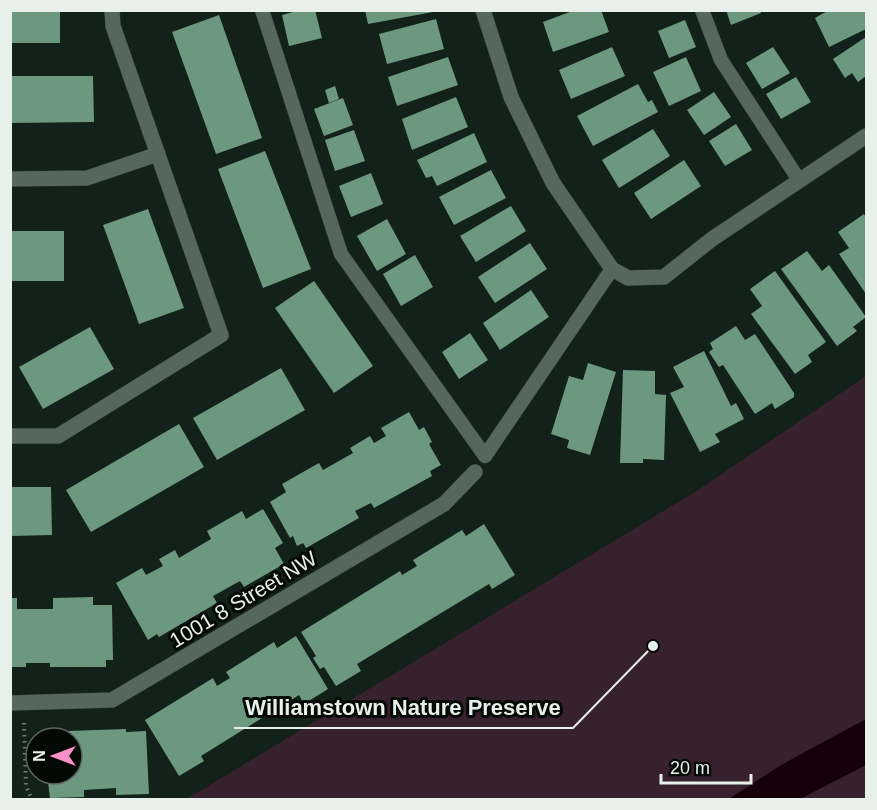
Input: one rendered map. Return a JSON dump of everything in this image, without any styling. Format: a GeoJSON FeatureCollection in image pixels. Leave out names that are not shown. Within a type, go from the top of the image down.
{"type":"FeatureCollection","features":[{"type":"Feature","properties":{"kind":"street"},"geometry":{"type":"LineString","coordinates":[[10,436],[58,435],[221,335],[112,26],[112,10]]}},
{"type":"Feature","properties":{"kind":"street"},"geometry":{"type":"LineString","coordinates":[[483,10],[511,97],[548,174],[612,269],[628,278],[664,277],[712,239],[867,136]]}},
{"type":"Feature","properties":{"kind":"street"},"geometry":{"type":"LineString","coordinates":[[10,179],[87,178],[158,154]]}},
{"type":"Feature","properties":{"kind":"street","name":"1001 8 Street NW"},"geometry":{"type":"LineString","coordinates":[[17,702],[112,700],[444,504],[475,472]]}},
{"type":"Feature","properties":{"kind":"lane"},"geometry":{"type":"LineString","coordinates":[[262,10],[341,254],[485,456]]}},
{"type":"Feature","properties":{"kind":"lane"},"geometry":{"type":"LineString","coordinates":[[702,10],[721,60],[798,180]]}},
{"type":"Feature","properties":{"kind":"lane"},"geometry":{"type":"LineString","coordinates":[[475,472],[612,269]]}},
{"type":"Feature","properties":{"kind":"path"},"geometry":{"type":"LineString","coordinates":[[17,702],[26,786],[32,800]]}},
{"type":"Feature","properties":{"kind":"shaded area"},"geometry":{"type":"Polygon","coordinates":[[[866,376],[866,799],[185,800],[695,492],[866,376]]]}},
{"type":"Feature","properties":{"kind":"shaded area"},"geometry":{"type":"Polygon","coordinates":[[[866,719],[866,765],[800,799],[729,799],[781,765],[866,719]]]}},
{"type":"Feature","properties":{"kind":"building"},"geometry":{"type":"Polygon","coordinates":[[[11,10],[60,10],[60,43],[11,43],[11,10]]]}},
{"type":"Feature","properties":{"kind":"building"},"geometry":{"type":"Polygon","coordinates":[[[300,10],[315,10],[322,38],[289,46],[282,15],[300,10]]]}},
{"type":"Feature","properties":{"kind":"building"},"geometry":{"type":"Polygon","coordinates":[[[365,10],[433,10],[433,12],[368,24],[365,10]]]}},
{"type":"Feature","properties":{"kind":"building"},"geometry":{"type":"Polygon","coordinates":[[[575,10],[601,10],[609,32],[553,52],[543,22],[575,10]]]}},
{"type":"Feature","properties":{"kind":"building"},"geometry":{"type":"Polygon","coordinates":[[[726,10],[760,10],[761,13],[731,25],[726,10]]]}},
{"type":"Feature","properties":{"kind":"building"},"geometry":{"type":"Polygon","coordinates":[[[829,10],[866,10],[866,29],[829,47],[815,18],[829,10]]]}},
{"type":"Feature","properties":{"kind":"building"},"geometry":{"type":"Polygon","coordinates":[[[219,15],[262,138],[216,154],[172,32],[219,15]]]}},
{"type":"Feature","properties":{"kind":"building"},"geometry":{"type":"Polygon","coordinates":[[[436,19],[444,49],[387,64],[379,34],[436,19]]]}},
{"type":"Feature","properties":{"kind":"building"},"geometry":{"type":"Polygon","coordinates":[[[685,20],[696,47],[669,58],[658,31],[685,20]]]}},
{"type":"Feature","properties":{"kind":"building"},"geometry":{"type":"Polygon","coordinates":[[[866,37],[866,76],[858,82],[852,73],[845,78],[833,59],[866,37]]]}},
{"type":"Feature","properties":{"kind":"building"},"geometry":{"type":"Polygon","coordinates":[[[612,47],[625,76],[571,99],[559,70],[612,47]]]}},
{"type":"Feature","properties":{"kind":"building"},"geometry":{"type":"Polygon","coordinates":[[[773,47],[790,73],[762,89],[746,63],[773,47]]]}},
{"type":"Feature","properties":{"kind":"building"},"geometry":{"type":"Polygon","coordinates":[[[448,57],[458,85],[397,106],[388,77],[448,57]]]}},
{"type":"Feature","properties":{"kind":"building"},"geometry":{"type":"Polygon","coordinates":[[[686,57],[701,91],[669,106],[653,72],[686,57]]]}},
{"type":"Feature","properties":{"kind":"building"},"geometry":{"type":"Polygon","coordinates":[[[10,76],[93,76],[94,122],[10,123],[10,76]]]}},
{"type":"Feature","properties":{"kind":"building"},"geometry":{"type":"Polygon","coordinates":[[[796,77],[811,102],[781,119],[766,94],[796,77]]]}},
{"type":"Feature","properties":{"kind":"building"},"geometry":{"type":"Polygon","coordinates":[[[638,84],[648,102],[652,100],[658,112],[593,146],[577,116],[638,84]]]}},
{"type":"Feature","properties":{"kind":"building"},"geometry":{"type":"Polygon","coordinates":[[[335,86],[339,99],[329,103],[325,90],[335,86]]]}},
{"type":"Feature","properties":{"kind":"building"},"geometry":{"type":"Polygon","coordinates":[[[714,92],[731,117],[704,135],[687,110],[714,92]]]}},
{"type":"Feature","properties":{"kind":"building"},"geometry":{"type":"Polygon","coordinates":[[[456,97],[468,127],[412,150],[402,119],[456,97]]]}},
{"type":"Feature","properties":{"kind":"building"},"geometry":{"type":"Polygon","coordinates":[[[343,98],[353,125],[324,136],[314,109],[343,98]]]}},
{"type":"Feature","properties":{"kind":"building"},"geometry":{"type":"Polygon","coordinates":[[[736,124],[752,150],[725,166],[709,141],[736,124]]]}},
{"type":"Feature","properties":{"kind":"building"},"geometry":{"type":"Polygon","coordinates":[[[653,129],[670,156],[619,188],[602,160],[653,129]]]}},
{"type":"Feature","properties":{"kind":"building"},"geometry":{"type":"Polygon","coordinates":[[[354,130],[365,161],[335,171],[325,140],[354,130]]]}},
{"type":"Feature","properties":{"kind":"building"},"geometry":{"type":"Polygon","coordinates":[[[474,133],[487,162],[437,186],[432,176],[426,178],[417,160],[474,133]]]}},
{"type":"Feature","properties":{"kind":"building"},"geometry":{"type":"Polygon","coordinates":[[[265,151],[311,269],[263,288],[218,169],[265,151]]]}},
{"type":"Feature","properties":{"kind":"building"},"geometry":{"type":"Polygon","coordinates":[[[684,160],[701,186],[651,219],[634,193],[684,160]]]}},
{"type":"Feature","properties":{"kind":"building"},"geometry":{"type":"Polygon","coordinates":[[[491,170],[506,198],[454,225],[439,197],[491,170]]]}},
{"type":"Feature","properties":{"kind":"building"},"geometry":{"type":"Polygon","coordinates":[[[371,173],[383,204],[351,217],[339,186],[371,173]]]}},
{"type":"Feature","properties":{"kind":"building"},"geometry":{"type":"Polygon","coordinates":[[[511,206],[526,231],[476,262],[460,236],[511,206]]]}},
{"type":"Feature","properties":{"kind":"building"},"geometry":{"type":"Polygon","coordinates":[[[148,209],[184,308],[139,324],[103,225],[148,209]]]}},
{"type":"Feature","properties":{"kind":"building"},"geometry":{"type":"Polygon","coordinates":[[[864,214],[866,218],[866,294],[839,254],[849,248],[838,232],[864,214]]]}},
{"type":"Feature","properties":{"kind":"building"},"geometry":{"type":"Polygon","coordinates":[[[387,219],[406,254],[377,271],[357,236],[387,219]]]}},
{"type":"Feature","properties":{"kind":"building"},"geometry":{"type":"Polygon","coordinates":[[[10,231],[64,231],[64,281],[10,281],[10,231]]]}},
{"type":"Feature","properties":{"kind":"building"},"geometry":{"type":"Polygon","coordinates":[[[530,243],[547,269],[495,303],[478,277],[530,243]]]}},
{"type":"Feature","properties":{"kind":"building"},"geometry":{"type":"Polygon","coordinates":[[[807,251],[822,271],[829,265],[866,317],[853,327],[857,331],[837,346],[781,269],[807,251]]]}},
{"type":"Feature","properties":{"kind":"building"},"geometry":{"type":"Polygon","coordinates":[[[415,255],[433,287],[401,306],[383,274],[415,255]]]}},
{"type":"Feature","properties":{"kind":"building"},"geometry":{"type":"Polygon","coordinates":[[[775,271],[826,342],[808,355],[812,362],[795,374],[751,314],[762,306],[750,289],[775,271]]]}},
{"type":"Feature","properties":{"kind":"building"},"geometry":{"type":"Polygon","coordinates":[[[314,281],[373,366],[334,393],[275,308],[314,281]]]}},
{"type":"Feature","properties":{"kind":"building"},"geometry":{"type":"Polygon","coordinates":[[[531,290],[549,317],[500,350],[483,323],[531,290]]]}},
{"type":"Feature","properties":{"kind":"building"},"geometry":{"type":"Polygon","coordinates":[[[736,326],[745,340],[755,334],[794,393],[794,397],[775,409],[772,403],[755,414],[723,365],[719,367],[709,352],[713,349],[710,343],[736,326]]]}},
{"type":"Feature","properties":{"kind":"building"},"geometry":{"type":"Polygon","coordinates":[[[90,327],[114,369],[43,409],[19,367],[90,327]]]}},
{"type":"Feature","properties":{"kind":"building"},"geometry":{"type":"Polygon","coordinates":[[[470,333],[488,360],[459,379],[442,352],[470,333]]]}},
{"type":"Feature","properties":{"kind":"building"},"geometry":{"type":"Polygon","coordinates":[[[704,351],[731,406],[736,403],[744,419],[715,434],[720,442],[700,452],[670,393],[684,387],[673,367],[704,351]]]}},
{"type":"Feature","properties":{"kind":"building"},"geometry":{"type":"Polygon","coordinates":[[[588,363],[616,372],[590,455],[567,448],[569,440],[551,434],[569,376],[583,380],[588,363]]]}},
{"type":"Feature","properties":{"kind":"building"},"geometry":{"type":"Polygon","coordinates":[[[281,368],[305,410],[217,460],[193,418],[281,368]]]}},
{"type":"Feature","properties":{"kind":"building"},"geometry":{"type":"Polygon","coordinates":[[[623,370],[655,371],[655,394],[666,395],[664,460],[643,459],[643,463],[620,463],[623,370]]]}},
{"type":"Feature","properties":{"kind":"building"},"geometry":{"type":"Polygon","coordinates":[[[409,412],[419,430],[424,427],[432,442],[429,444],[441,465],[430,471],[432,476],[374,508],[371,503],[355,511],[359,518],[306,548],[303,543],[297,546],[293,536],[290,538],[270,502],[286,492],[282,484],[319,463],[323,470],[353,453],[350,448],[370,436],[374,443],[386,436],[381,428],[409,412]]]}},
{"type":"Feature","properties":{"kind":"building"},"geometry":{"type":"Polygon","coordinates":[[[179,424],[204,467],[91,532],[66,490],[179,424]]]}},
{"type":"Feature","properties":{"kind":"building"},"geometry":{"type":"Polygon","coordinates":[[[10,487],[51,487],[52,535],[10,536],[10,487]]]}},
{"type":"Feature","properties":{"kind":"building"},"geometry":{"type":"Polygon","coordinates":[[[263,509],[283,543],[275,548],[284,564],[244,587],[240,581],[213,596],[217,603],[159,637],[157,634],[148,640],[116,583],[142,568],[146,575],[163,566],[159,559],[175,550],[179,558],[211,539],[207,531],[242,511],[246,519],[263,509]]]}},
{"type":"Feature","properties":{"kind":"building"},"geometry":{"type":"Polygon","coordinates":[[[484,524],[515,575],[492,589],[489,584],[357,664],[361,671],[336,686],[324,667],[320,669],[313,658],[316,656],[301,632],[400,571],[402,575],[417,566],[413,560],[462,530],[466,536],[484,524]]]}},
{"type":"Feature","properties":{"kind":"building"},"geometry":{"type":"Polygon","coordinates":[[[93,597],[93,605],[112,605],[113,660],[106,660],[106,667],[50,667],[50,663],[26,663],[26,667],[10,667],[10,598],[17,598],[17,609],[53,609],[53,598],[93,597]]]}},
{"type":"Feature","properties":{"kind":"building"},"geometry":{"type":"Polygon","coordinates":[[[296,636],[328,689],[304,704],[299,695],[201,756],[204,761],[179,776],[145,720],[213,678],[217,686],[230,678],[226,672],[274,642],[277,648],[296,636]]]}},
{"type":"Feature","properties":{"kind":"building"},"geometry":{"type":"Polygon","coordinates":[[[126,729],[126,732],[146,731],[149,794],[116,795],[116,788],[84,790],[84,797],[50,798],[48,786],[84,786],[84,730],[126,729]]]}},
{"type":"Feature","properties":{"kind":"place","name":"Williamstown Nature Preserve"},"geometry":{"type":"Point","coordinates":[653,646]}}]}
